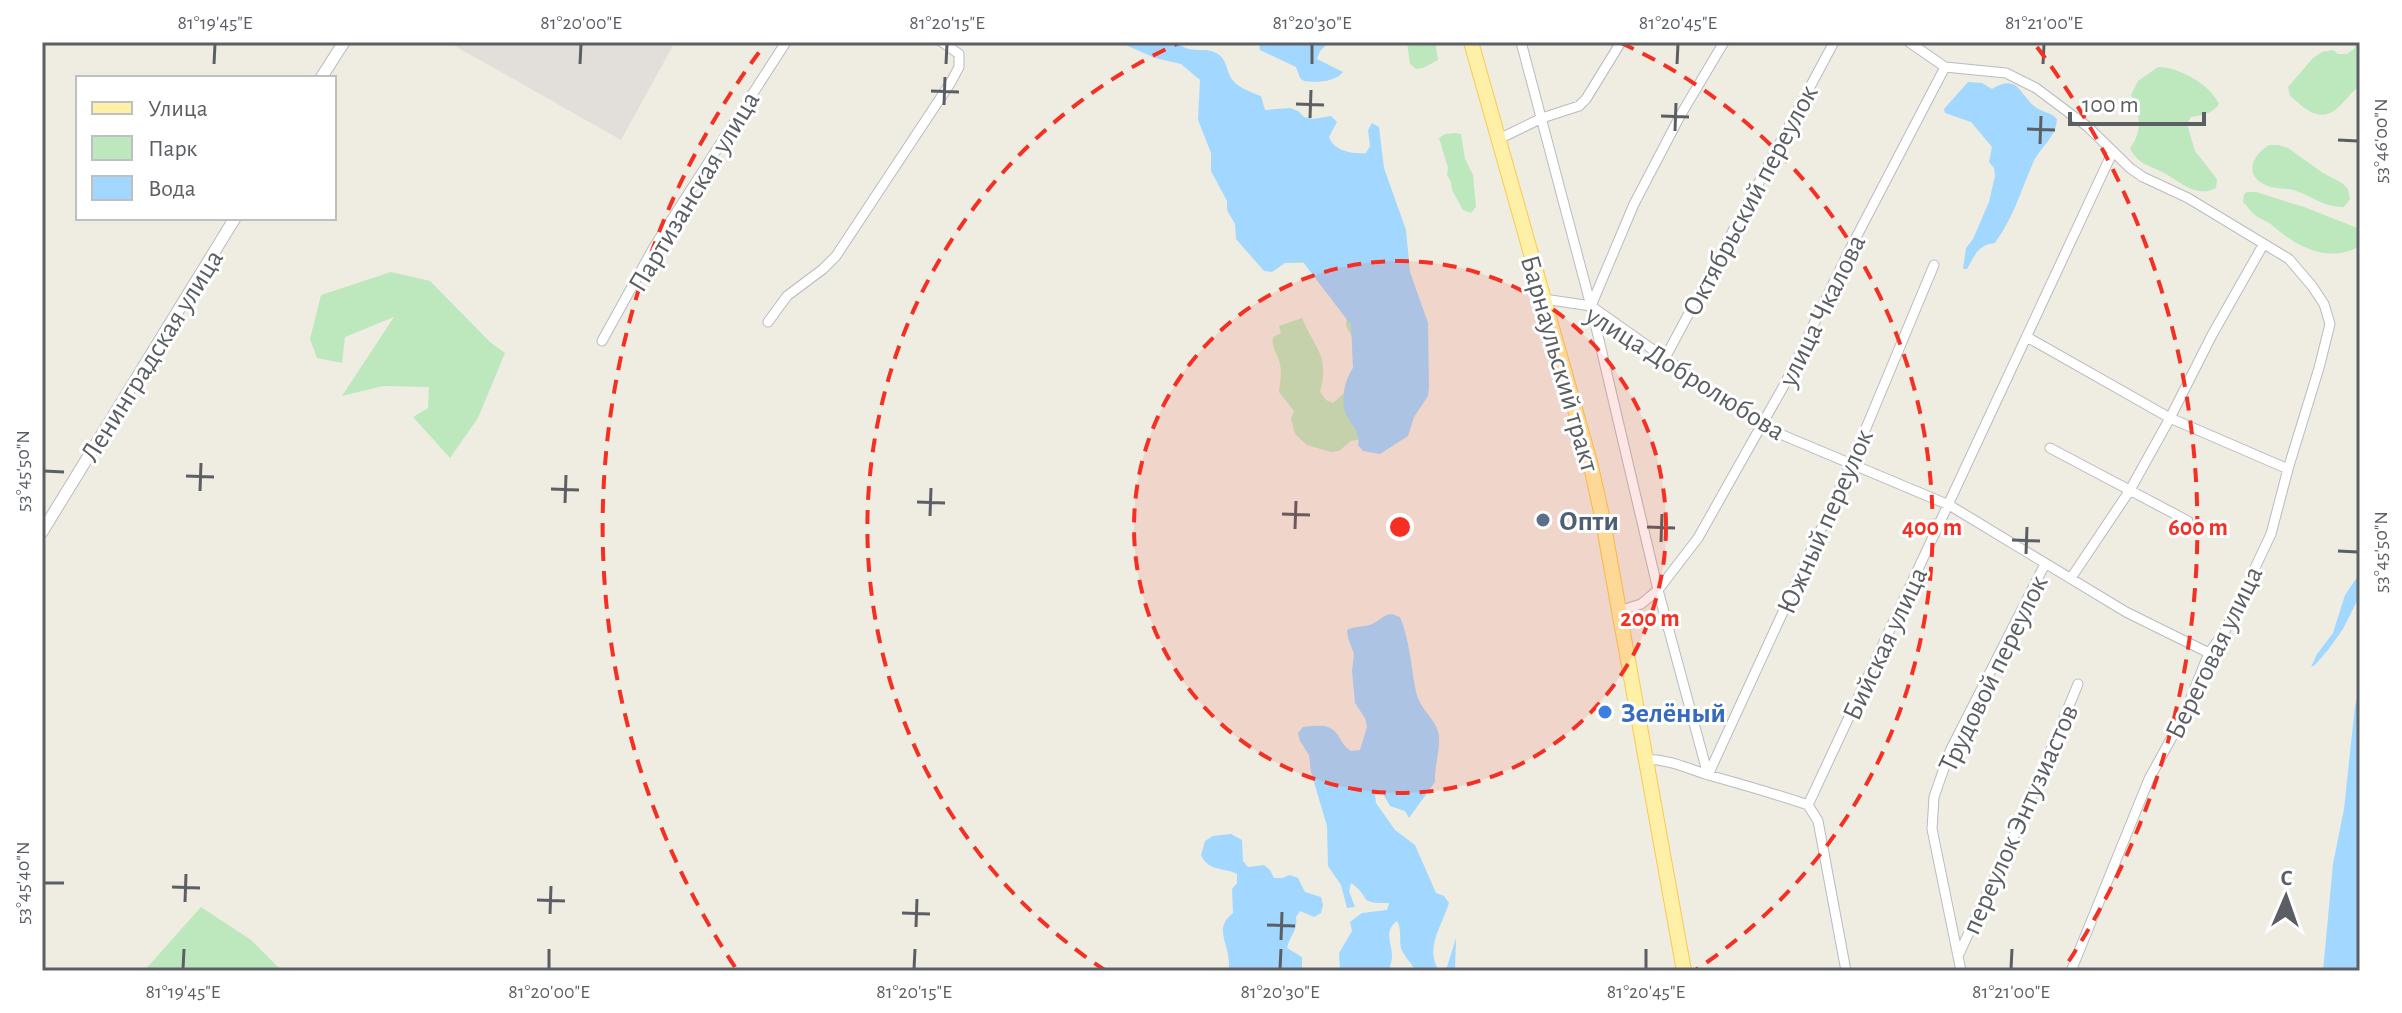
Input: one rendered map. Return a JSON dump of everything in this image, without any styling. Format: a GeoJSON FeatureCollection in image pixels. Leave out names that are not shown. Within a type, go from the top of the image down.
{"type":"FeatureCollection","features":[{"type":"Feature","properties":{"kind":"main road","name":"Барнаульский тракт"},"geometry":{"type":"LineString","coordinates":[[1471,42],[1590,462],[1684,971]]}},
{"type":"Feature","properties":{"kind":"street"},"geometry":{"type":"LineString","coordinates":[[322,76],[344,42]]}},
{"type":"Feature","properties":{"kind":"street","name":"Партизанская улица"},"geometry":{"type":"LineString","coordinates":[[602,341],[632,292],[654,247],[786,42]]}},
{"type":"Feature","properties":{"kind":"street"},"geometry":{"type":"LineString","coordinates":[[768,322],[787,296],[836,256],[951,82],[959,67],[959,54],[942,42]]}},
{"type":"Feature","properties":{"kind":"street"},"geometry":{"type":"LineString","coordinates":[[1521,42],[1591,306],[1658,590],[1708,775]]}},
{"type":"Feature","properties":{"kind":"street"},"geometry":{"type":"LineString","coordinates":[[1499,139],[1542,118],[1579,106],[1621,42]]}},
{"type":"Feature","properties":{"kind":"street"},"geometry":{"type":"LineString","coordinates":[[1591,306],[1634,204],[1680,116],[1724,42]]}},
{"type":"Feature","properties":{"kind":"street","name":"Октябрьский переулок"},"geometry":{"type":"LineString","coordinates":[[1665,358],[1834,42]]}},
{"type":"Feature","properties":{"kind":"street"},"geometry":{"type":"LineString","coordinates":[[1909,42],[1945,67],[2006,73],[2036,88],[2088,127],[2143,177],[2188,198],[2263,245]]}},
{"type":"Feature","properties":{"kind":"street","name":"улица Чкалова"},"geometry":{"type":"LineString","coordinates":[[1619,611],[1641,604],[1658,590],[1698,538],[1787,380],[1848,253],[1945,67]]}},
{"type":"Feature","properties":{"kind":"street","name":"Бийская улица"},"geometry":{"type":"LineString","coordinates":[[1808,805],[2113,151]]}},
{"type":"Feature","properties":{"kind":"street","name":"Ленинградская улица"},"geometry":{"type":"LineString","coordinates":[[42,532],[234,220]]}},
{"type":"Feature","properties":{"kind":"street","name":"Береговая улица"},"geometry":{"type":"LineString","coordinates":[[2071,971],[2149,779],[2184,715],[2209,653],[2225,631],[2271,534],[2319,368],[2330,324],[2324,304],[2289,259],[2263,245]]}},
{"type":"Feature","properties":{"kind":"street","name":"Трудовой переулок"},"geometry":{"type":"LineString","coordinates":[[2071,578],[2130,490],[2263,245]]}},
{"type":"Feature","properties":{"kind":"street","name":"Южный переулок"},"geometry":{"type":"LineString","coordinates":[[1708,775],[1851,464],[1934,265]]}},
{"type":"Feature","properties":{"kind":"street","name":"улица Добролюбова"},"geometry":{"type":"LineString","coordinates":[[1544,299],[1591,306],[1761,426],[1949,505],[2126,612],[2209,653]]}},
{"type":"Feature","properties":{"kind":"street"},"geometry":{"type":"LineString","coordinates":[[2027,337],[2170,418],[2288,469]]}},
{"type":"Feature","properties":{"kind":"street"},"geometry":{"type":"LineString","coordinates":[[2050,448],[2188,521]]}},
{"type":"Feature","properties":{"kind":"street","name":"Трудовой переулок"},"geometry":{"type":"LineString","coordinates":[[1961,971],[1932,829],[1934,797],[1950,751],[2045,564]]}},
{"type":"Feature","properties":{"kind":"street","name":"переулок Энтузиастов"},"geometry":{"type":"LineString","coordinates":[[1959,954],[2029,803],[2078,684]]}},
{"type":"Feature","properties":{"kind":"street"},"geometry":{"type":"LineString","coordinates":[[1646,759],[1665,759],[1808,805],[1818,821],[1846,971]]}},
{"type":"Feature","properties":{"kind":"shaded area"},"geometry":{"type":"Polygon","coordinates":[[[448,42],[675,42],[621,140],[448,42]]]}},
{"type":"Feature","properties":{"kind":"green space"},"geometry":{"type":"Polygon","coordinates":[[[1407,42],[1435,42],[1438,60],[1416,69],[1410,64],[1407,42]]]}},
{"type":"Feature","properties":{"kind":"green space"},"geometry":{"type":"Polygon","coordinates":[[[2356,42],[2360,42],[2360,86],[2333,112],[2320,114],[2308,110],[2290,96],[2288,87],[2313,58],[2333,50],[2338,54],[2347,54],[2355,48],[2356,42]]]}},
{"type":"Feature","properties":{"kind":"green space"},"geometry":{"type":"Polygon","coordinates":[[[2158,67],[2193,78],[2209,90],[2219,104],[2210,112],[2191,117],[2187,124],[2195,151],[2217,179],[2216,188],[2194,190],[2136,158],[2130,148],[2139,122],[2131,95],[2138,81],[2158,67]]]}},
{"type":"Feature","properties":{"kind":"green space"},"geometry":{"type":"Polygon","coordinates":[[[1461,134],[1465,159],[1473,175],[1476,207],[1471,213],[1463,210],[1452,190],[1439,138],[1461,134]]]}},
{"type":"Feature","properties":{"kind":"green space"},"geometry":{"type":"Polygon","coordinates":[[[2269,145],[2288,148],[2342,183],[2348,189],[2350,199],[2344,207],[2331,206],[2290,189],[2271,187],[2256,179],[2252,168],[2254,161],[2269,145]]]}},
{"type":"Feature","properties":{"kind":"green space"},"geometry":{"type":"Polygon","coordinates":[[[2247,192],[2304,207],[2360,229],[2360,246],[2348,251],[2325,253],[2292,241],[2254,214],[2243,202],[2247,192]]]}},
{"type":"Feature","properties":{"kind":"green space"},"geometry":{"type":"Polygon","coordinates":[[[1334,193],[1374,437],[1351,441],[1339,451],[1331,452],[1307,445],[1295,434],[1291,418],[1294,411],[1279,392],[1281,368],[1273,337],[1281,333],[1279,326],[1302,318],[1322,361],[1320,392],[1333,403],[1352,386],[1358,347],[1346,326],[1347,309],[1304,263],[1285,263],[1334,193]]]}},
{"type":"Feature","properties":{"kind":"green space"},"geometry":{"type":"Polygon","coordinates":[[[391,272],[430,281],[490,342],[505,353],[478,418],[450,458],[413,417],[428,408],[429,387],[383,386],[342,396],[394,317],[345,337],[342,363],[317,358],[310,339],[321,295],[391,272]]]}},
{"type":"Feature","properties":{"kind":"green space"},"geometry":{"type":"Polygon","coordinates":[[[201,907],[251,940],[282,971],[144,971],[201,907]]]}},
{"type":"Feature","properties":{"kind":"water"},"geometry":{"type":"Polygon","coordinates":[[[1119,42],[1177,42],[1187,49],[1213,51],[1223,58],[1236,83],[1261,96],[1265,110],[1290,108],[1313,119],[1331,116],[1337,122],[1329,137],[1335,146],[1344,151],[1366,153],[1370,146],[1368,130],[1372,123],[1379,127],[1384,168],[1406,230],[1410,272],[1428,323],[1428,396],[1414,417],[1408,436],[1380,454],[1363,451],[1358,445],[1357,432],[1343,403],[1353,368],[1351,325],[1303,262],[1285,263],[1272,272],[1264,271],[1236,239],[1235,224],[1211,171],[1211,153],[1198,120],[1200,80],[1181,64],[1155,58],[1119,42]]]}},
{"type":"Feature","properties":{"kind":"water"},"geometry":{"type":"Polygon","coordinates":[[[1259,42],[1329,42],[1317,59],[1343,72],[1325,81],[1304,81],[1296,67],[1260,50],[1259,42]]]}},
{"type":"Feature","properties":{"kind":"water"},"geometry":{"type":"Polygon","coordinates":[[[1968,82],[1982,83],[1992,89],[2012,84],[2034,106],[2057,119],[2054,132],[2036,157],[2001,234],[1995,243],[1980,249],[1967,269],[1963,269],[1966,248],[1989,202],[1995,176],[1989,162],[1992,147],[1971,122],[1945,113],[1944,109],[1968,82]]]}},
{"type":"Feature","properties":{"kind":"water"},"geometry":{"type":"Polygon","coordinates":[[[2360,573],[2360,595],[2343,629],[2311,667],[2333,633],[2345,595],[2360,573]]]}},
{"type":"Feature","properties":{"kind":"water"},"geometry":{"type":"Polygon","coordinates":[[[1392,614],[1400,617],[1416,692],[1438,731],[1439,749],[1435,782],[1409,818],[1405,811],[1390,806],[1382,792],[1375,795],[1376,803],[1395,830],[1415,845],[1436,893],[1444,896],[1449,903],[1433,953],[1438,969],[1446,970],[1456,938],[1455,971],[1415,971],[1401,948],[1397,921],[1389,933],[1392,956],[1389,971],[1340,971],[1339,953],[1352,931],[1350,922],[1362,913],[1387,910],[1389,903],[1368,901],[1351,883],[1349,891],[1355,907],[1347,908],[1341,885],[1328,866],[1327,826],[1309,755],[1298,733],[1303,727],[1326,727],[1334,730],[1351,751],[1360,750],[1367,727],[1355,703],[1354,654],[1347,630],[1371,625],[1392,614]]]}},
{"type":"Feature","properties":{"kind":"water"},"geometry":{"type":"Polygon","coordinates":[[[2360,687],[2360,971],[2323,971],[2333,864],[2344,809],[2355,706],[2360,687]]]}},
{"type":"Feature","properties":{"kind":"water"},"geometry":{"type":"Polygon","coordinates":[[[1231,834],[1242,840],[1243,861],[1248,867],[1264,865],[1274,878],[1290,875],[1298,878],[1305,892],[1321,897],[1321,913],[1314,917],[1300,911],[1296,917],[1295,930],[1287,948],[1302,957],[1302,971],[1229,971],[1223,930],[1233,913],[1232,889],[1237,883],[1237,874],[1212,867],[1201,855],[1205,841],[1213,836],[1231,834]]]}},
{"type":"Feature","properties":{"kind":"place","name":"Опти"},"geometry":{"type":"Point","coordinates":[1543,520]}},
{"type":"Feature","properties":{"kind":"place","name":"Зелёный"},"geometry":{"type":"Point","coordinates":[1605,712]}}]}
